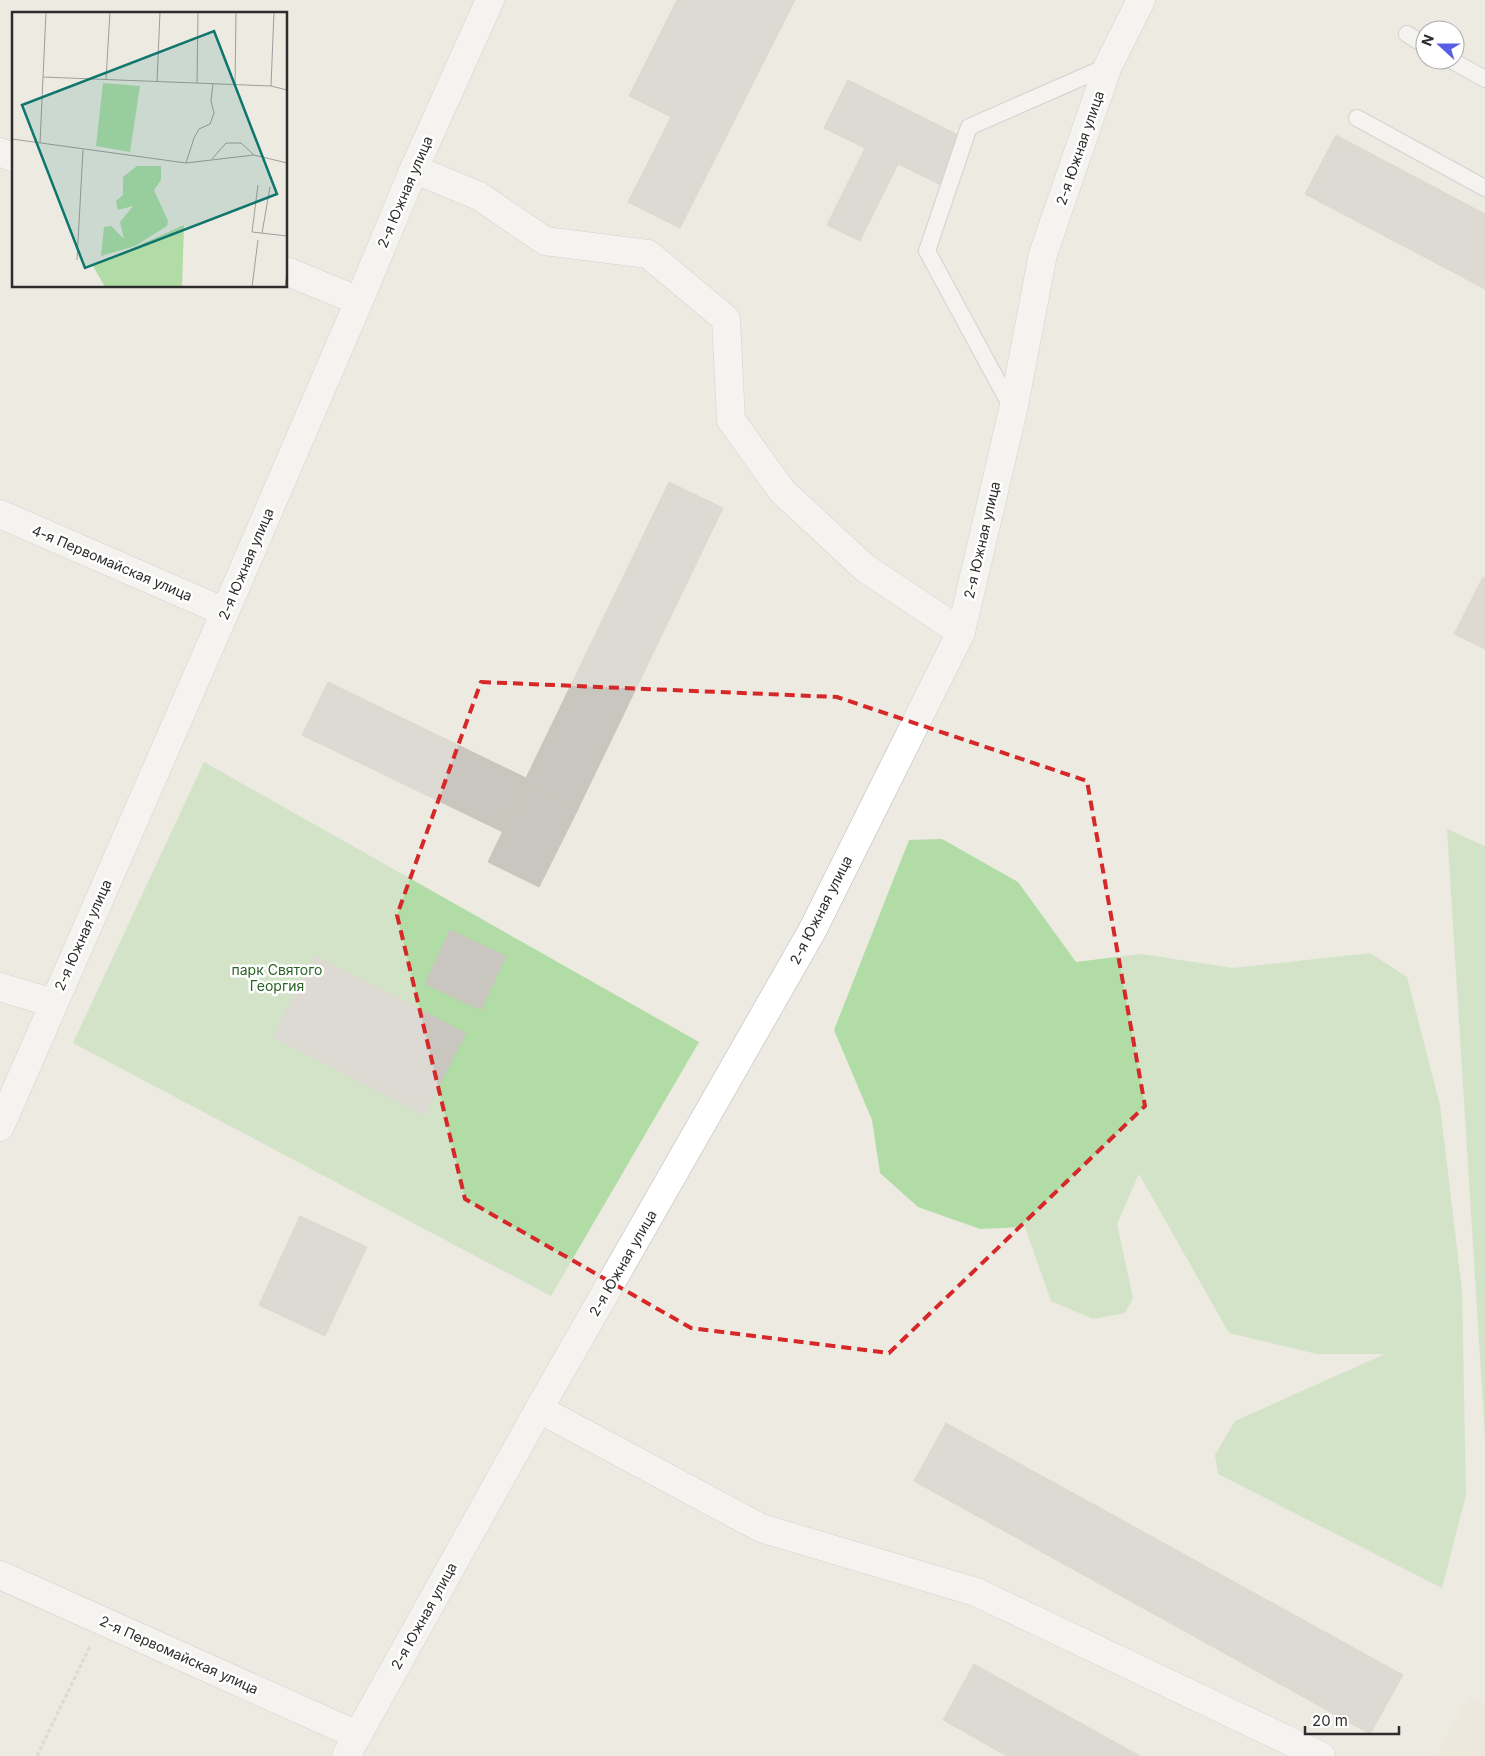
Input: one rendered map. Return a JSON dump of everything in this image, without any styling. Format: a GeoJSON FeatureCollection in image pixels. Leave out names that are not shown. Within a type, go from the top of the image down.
{"type":"FeatureCollection","features":[{"type":"Feature","properties":{"kind":"street","name":"2-я Южная улица"},"geometry":{"type":"LineString","coordinates":[[352,1746],[539,1410],[812,931],[960,632],[1013,410],[1043,254],[1108,66],[1141,0]]}},
{"type":"Feature","properties":{"kind":"street","name":"2-я Южная улица"},"geometry":{"type":"LineString","coordinates":[[0,1127],[225,612],[486,1]]}},
{"type":"Feature","properties":{"kind":"street"},"geometry":{"type":"LineString","coordinates":[[0,152],[12,157]]}},
{"type":"Feature","properties":{"kind":"street"},"geometry":{"type":"LineString","coordinates":[[414,169],[478,196],[544,241],[648,254],[719,314],[726,320],[731,420],[782,490],[865,568],[960,632]]}},
{"type":"Feature","properties":{"kind":"street"},"geometry":{"type":"LineString","coordinates":[[288,272],[359,301]]}},
{"type":"Feature","properties":{"kind":"street","name":"4-я Первомайская улица"},"geometry":{"type":"LineString","coordinates":[[0,514],[225,612]]}},
{"type":"Feature","properties":{"kind":"street"},"geometry":{"type":"LineString","coordinates":[[0,986],[43,1000],[51,1008]]}},
{"type":"Feature","properties":{"kind":"street"},"geometry":{"type":"LineString","coordinates":[[539,1410],[762,1528],[976,1592],[1321,1756]]}},
{"type":"Feature","properties":{"kind":"street","name":"2-я Первомайская улица"},"geometry":{"type":"LineString","coordinates":[[0,1575],[102,1620],[352,1746]]}},
{"type":"Feature","properties":{"kind":"lane"},"geometry":{"type":"LineString","coordinates":[[1407,34],[1415,39]]}},
{"type":"Feature","properties":{"kind":"lane"},"geometry":{"type":"LineString","coordinates":[[1013,410],[927,250],[969,127],[1108,66]]}},
{"type":"Feature","properties":{"kind":"lane"},"geometry":{"type":"LineString","coordinates":[[1465,68],[1485,80]]}},
{"type":"Feature","properties":{"kind":"lane"},"geometry":{"type":"LineString","coordinates":[[1357,118],[1485,188]]}},
{"type":"Feature","properties":{"kind":"path"},"geometry":{"type":"LineString","coordinates":[[37,1756],[102,1620]]}},
{"type":"Feature","properties":{"kind":"highlighted area"},"geometry":{"type":"Polygon","coordinates":[[[481,682],[837,697],[1087,781],[1145,1106],[889,1353],[691,1328],[465,1199],[397,915],[481,682]]]}},
{"type":"Feature","properties":{"kind":"shaded area"},"geometry":{"type":"Polygon","coordinates":[[[1469,1696],[1485,1704],[1485,1756],[1436,1756],[1469,1696]]]}},
{"type":"Feature","properties":{"kind":"green space","name":"парк Святого Георгия"},"geometry":{"type":"Polygon","coordinates":[[[204,762],[699,1042],[551,1296],[73,1043],[204,762]]]}},
{"type":"Feature","properties":{"kind":"green space"},"geometry":{"type":"Polygon","coordinates":[[[1447,829],[1485,846],[1485,1437],[1447,829]]]}},
{"type":"Feature","properties":{"kind":"green space"},"geometry":{"type":"Polygon","coordinates":[[[942,839],[1018,882],[1076,962],[1141,954],[1233,968],[1370,953],[1407,977],[1440,1105],[1462,1291],[1466,1495],[1442,1588],[1218,1474],[1215,1455],[1235,1421],[1385,1354],[1317,1354],[1229,1333],[1139,1174],[1117,1224],[1133,1298],[1125,1313],[1093,1319],[1051,1301],[1025,1227],[980,1229],[918,1207],[880,1173],[872,1120],[834,1030],[909,840],[942,839]]]}},
{"type":"Feature","properties":{"kind":"building"},"geometry":{"type":"Polygon","coordinates":[[[677,0],[795,0],[680,228],[628,202],[671,117],[629,96],[677,0]]]}},
{"type":"Feature","properties":{"kind":"building"},"geometry":{"type":"Polygon","coordinates":[[[848,80],[966,139],[943,186],[898,164],[860,241],[827,225],[865,148],[824,128],[848,80]]]}},
{"type":"Feature","properties":{"kind":"building"},"geometry":{"type":"Polygon","coordinates":[[[1336,135],[1485,214],[1485,289],[1305,194],[1336,135]]]}},
{"type":"Feature","properties":{"kind":"building"},"geometry":{"type":"Polygon","coordinates":[[[669,482],[723,508],[578,809],[526,783],[503,832],[302,735],[328,682],[526,778],[669,482]]]}},
{"type":"Feature","properties":{"kind":"building"},"geometry":{"type":"Polygon","coordinates":[[[1483,577],[1485,578],[1485,649],[1454,634],[1483,577]]]}},
{"type":"Feature","properties":{"kind":"building"},"geometry":{"type":"Polygon","coordinates":[[[526,783],[578,809],[539,887],[488,862],[526,783]]]}},
{"type":"Feature","properties":{"kind":"building"},"geometry":{"type":"Polygon","coordinates":[[[450,930],[506,956],[481,1010],[425,984],[450,930]]]}},
{"type":"Feature","properties":{"kind":"building"},"geometry":{"type":"Polygon","coordinates":[[[315,956],[466,1033],[424,1115],[273,1037],[315,956]]]}},
{"type":"Feature","properties":{"kind":"building"},"geometry":{"type":"Polygon","coordinates":[[[300,1216],[367,1247],[325,1336],[259,1305],[300,1216]]]}},
{"type":"Feature","properties":{"kind":"building"},"geometry":{"type":"Polygon","coordinates":[[[946,1423],[1403,1675],[1370,1734],[914,1481],[946,1423]]]}},
{"type":"Feature","properties":{"kind":"building"},"geometry":{"type":"Polygon","coordinates":[[[974,1664],[1140,1756],[1007,1756],[943,1720],[974,1664]]]}}]}
